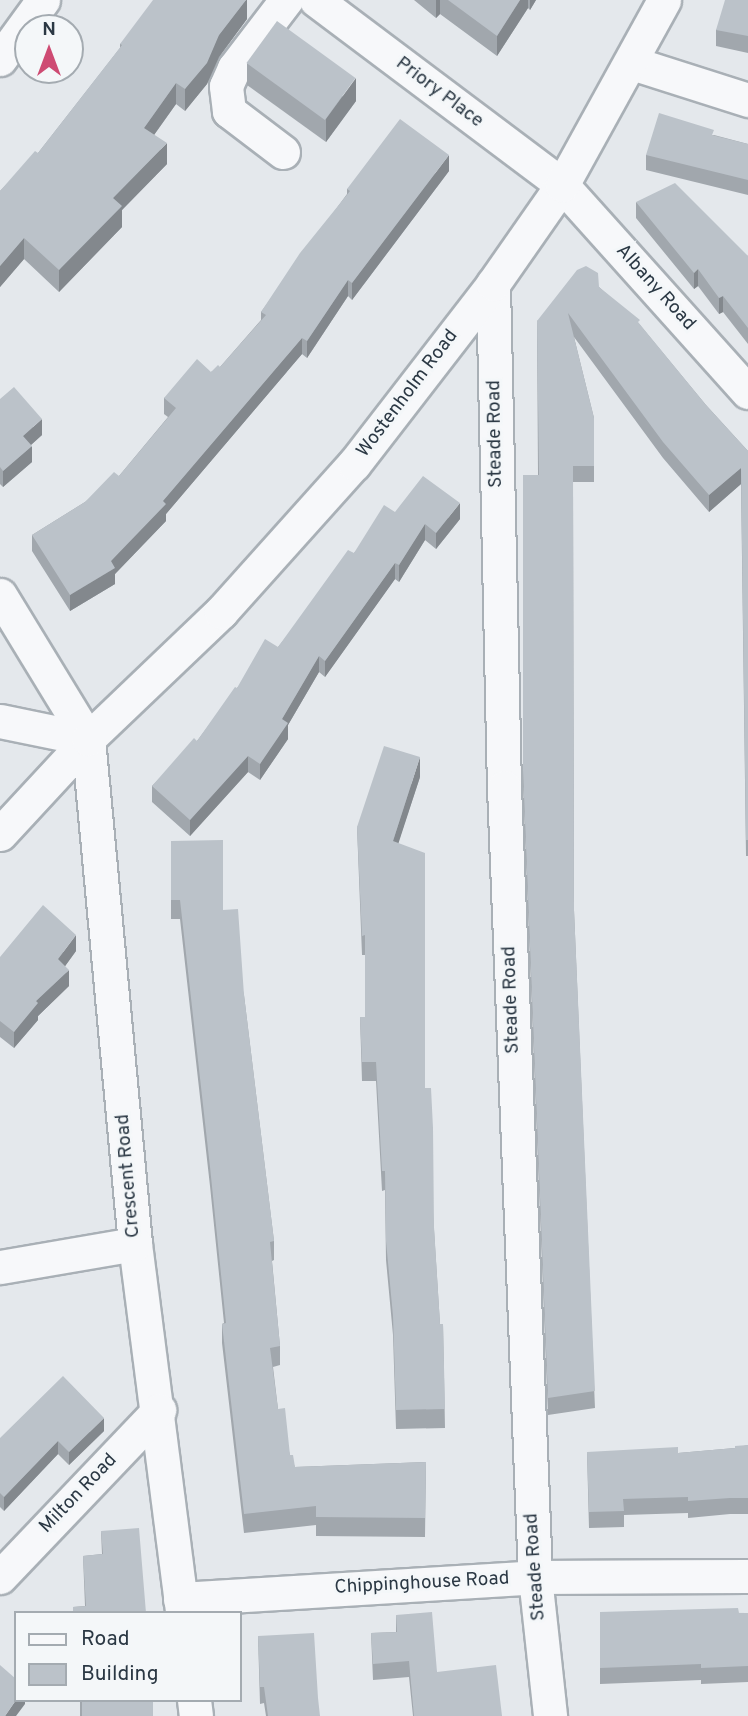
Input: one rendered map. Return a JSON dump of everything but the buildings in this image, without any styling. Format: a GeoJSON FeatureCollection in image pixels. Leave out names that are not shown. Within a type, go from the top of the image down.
{"type":"FeatureCollection","features":[{"type":"Feature","properties":{"kind":"street"},"geometry":{"type":"LineString","coordinates":[[0,59],[43,0]]}},
{"type":"Feature","properties":{"kind":"street"},"geometry":{"type":"LineString","coordinates":[[283,152],[229,111],[226,86],[234,68],[286,0]]}},
{"type":"Feature","properties":{"kind":"street","name":"Priory Place"},"geometry":{"type":"LineString","coordinates":[[316,0],[562,185]]}},
{"type":"Feature","properties":{"kind":"street","name":"Wostenholm Road"},"geometry":{"type":"LineString","coordinates":[[0,834],[88,739],[221,612],[354,464],[493,284],[562,185],[632,63],[664,0]]}},
{"type":"Feature","properties":{"kind":"street"},"geometry":{"type":"LineString","coordinates":[[632,63],[748,100]]}},
{"type":"Feature","properties":{"kind":"street","name":"Albany Road"},"geometry":{"type":"LineString","coordinates":[[562,185],[748,392]]}},
{"type":"Feature","properties":{"kind":"street","name":"Steade Road"},"geometry":{"type":"LineString","coordinates":[[493,284],[503,787],[535,1577],[550,1716]]}},
{"type":"Feature","properties":{"kind":"street"},"geometry":{"type":"LineString","coordinates":[[0,595],[88,739]]}},
{"type":"Feature","properties":{"kind":"street"},"geometry":{"type":"LineString","coordinates":[[0,721],[88,739]]}},
{"type":"Feature","properties":{"kind":"street","name":"Crescent Road"},"geometry":{"type":"LineString","coordinates":[[88,739],[135,1244],[159,1410],[181,1606]]}},
{"type":"Feature","properties":{"kind":"street"},"geometry":{"type":"LineString","coordinates":[[0,1267],[135,1244]]}},
{"type":"Feature","properties":{"kind":"street","name":"Milton Road"},"geometry":{"type":"LineString","coordinates":[[0,1577],[159,1410]]}},
{"type":"Feature","properties":{"kind":"street","name":"Chippinghouse Road"},"geometry":{"type":"LineString","coordinates":[[181,1606],[535,1577],[748,1576]]}}]}
